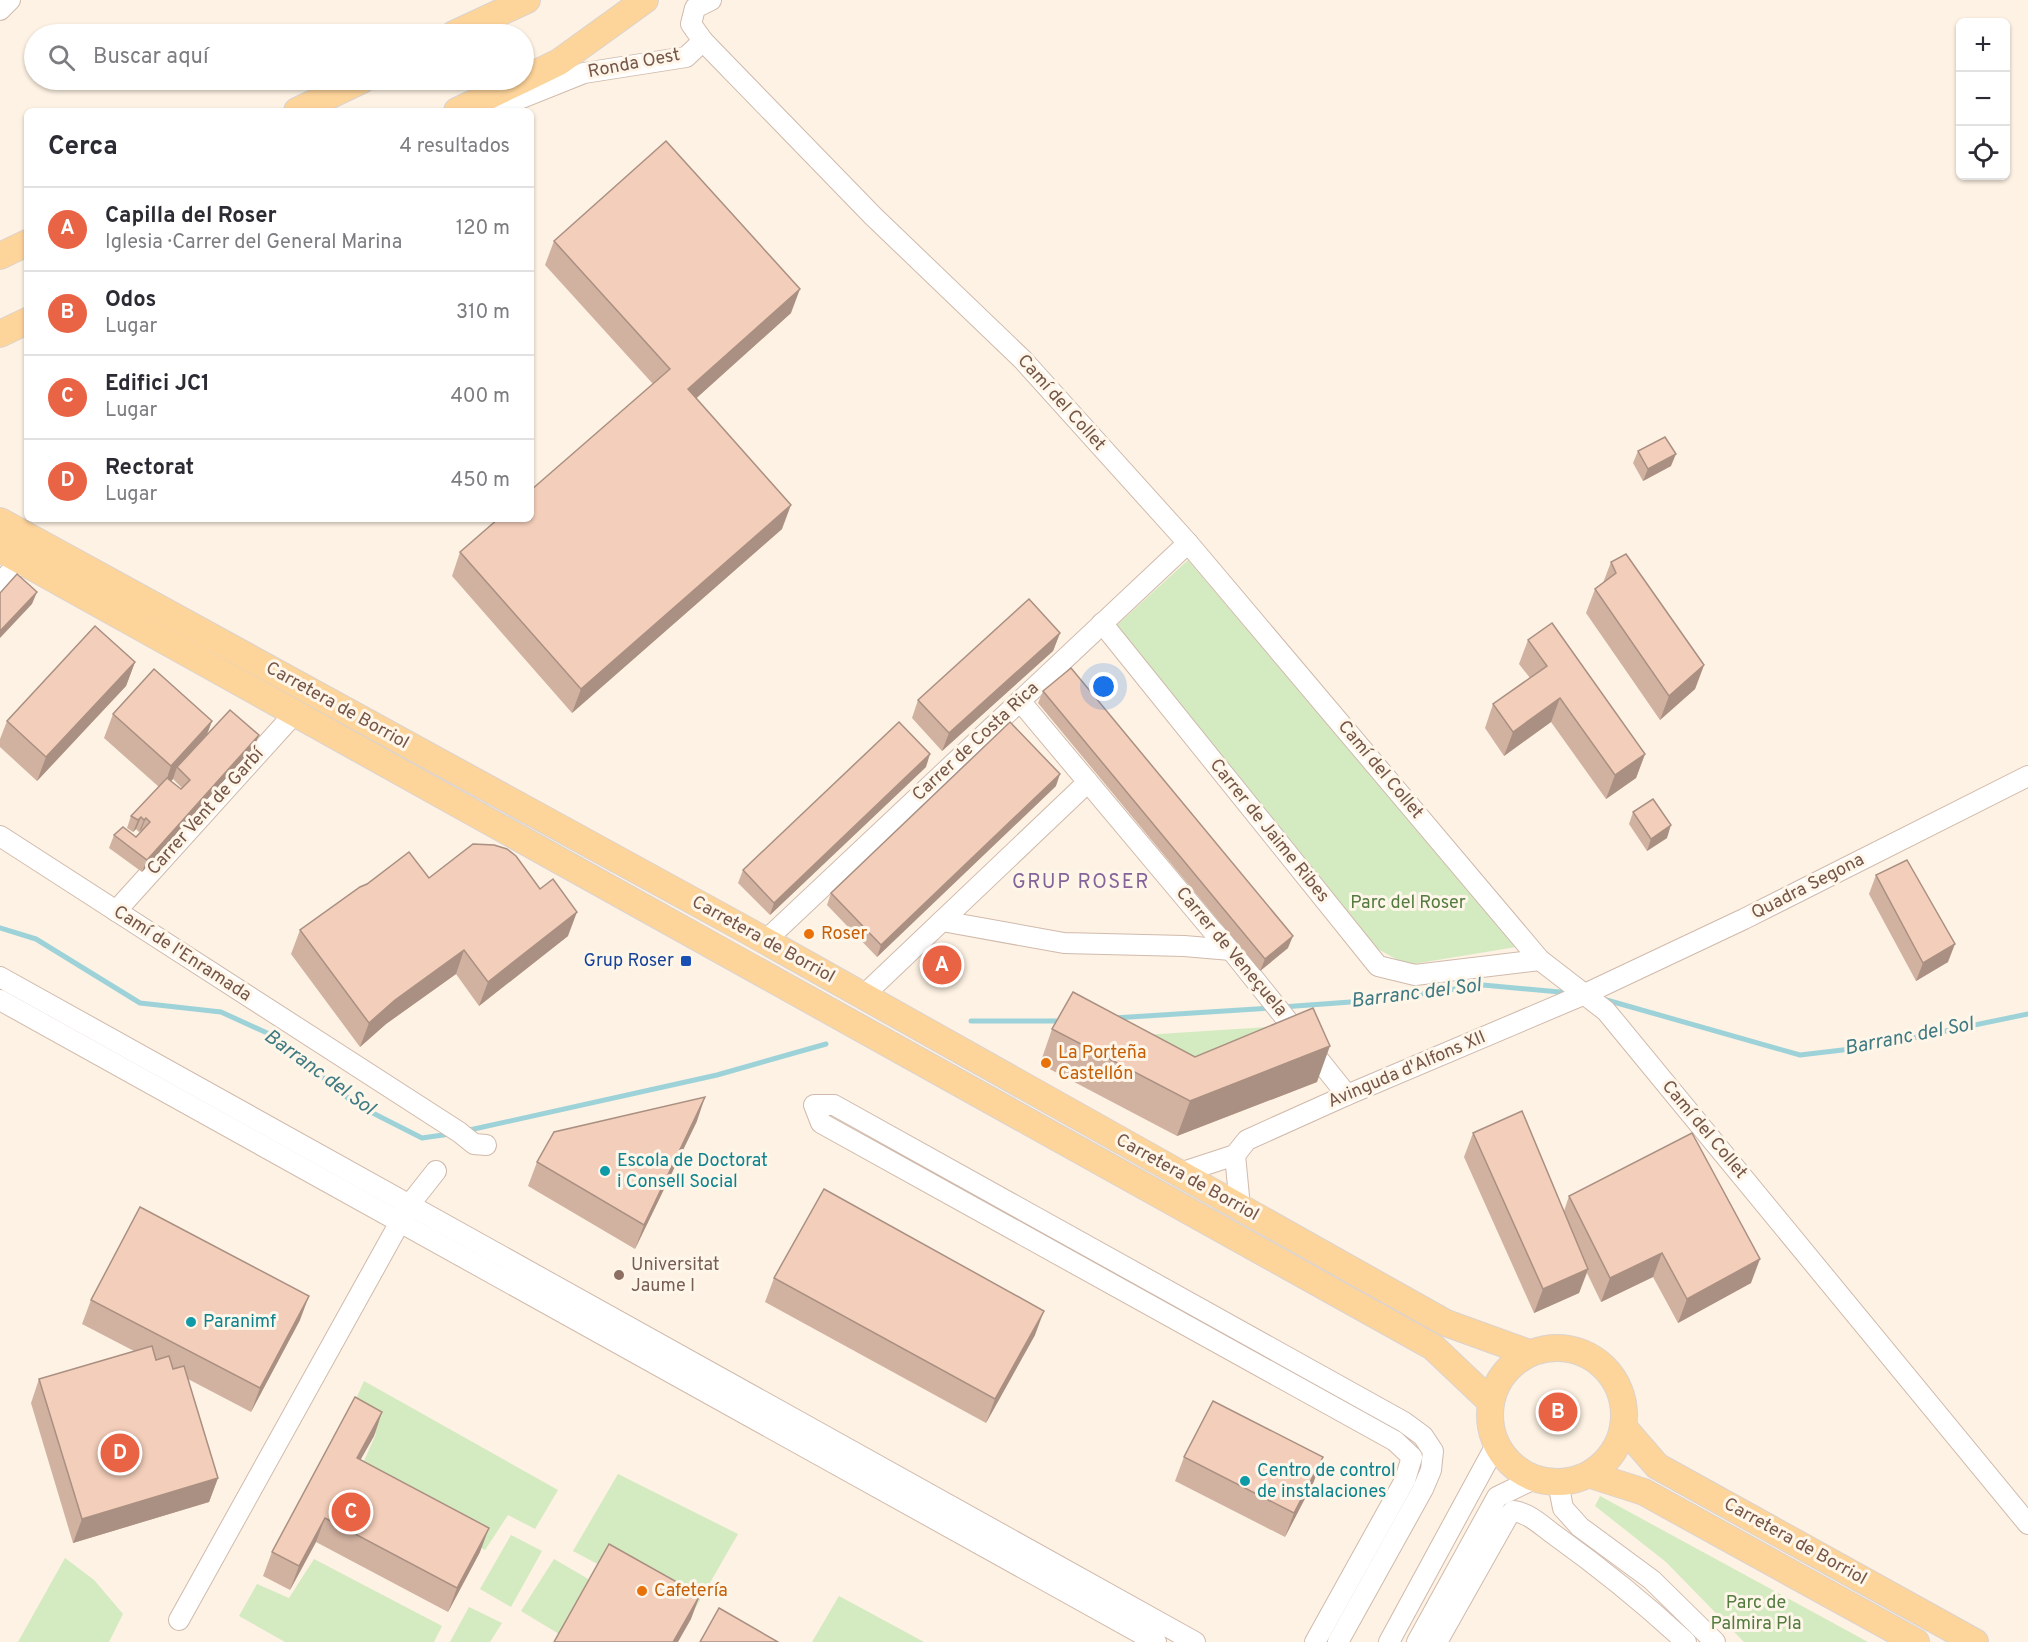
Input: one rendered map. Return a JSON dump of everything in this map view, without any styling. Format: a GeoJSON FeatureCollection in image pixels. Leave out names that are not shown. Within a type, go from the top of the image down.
{"type":"FeatureCollection","features":[{"type":"Feature","properties":{"kind":"main road"},"geometry":{"type":"LineString","coordinates":[[475,24],[527,0]]}},
{"type":"Feature","properties":{"kind":"main road","name":"Ronda Oest"},"geometry":{"type":"LineString","coordinates":[[534,74],[559,62],[645,0]]}},
{"type":"Feature","properties":{"kind":"main road"},"geometry":{"type":"LineString","coordinates":[[303,108],[341,90]]}},
{"type":"Feature","properties":{"kind":"main road","name":"Ronda Oest"},"geometry":{"type":"LineString","coordinates":[[463,108],[500,90]]}},
{"type":"Feature","properties":{"kind":"main road"},"geometry":{"type":"LineString","coordinates":[[0,256],[24,244]]}},
{"type":"Feature","properties":{"kind":"main road"},"geometry":{"type":"LineString","coordinates":[[0,334],[24,322]]}},
{"type":"Feature","properties":{"kind":"main road","name":"Carretera de Borriol"},"geometry":{"type":"LineString","coordinates":[[0,521],[765,941],[1446,1323],[1529,1353]]}},
{"type":"Feature","properties":{"kind":"main road","name":"Carretera de Borriol"},"geometry":{"type":"LineString","coordinates":[[10,555],[1433,1347],[1491,1402]]}},
{"type":"Feature","properties":{"kind":"main road"},"geometry":{"type":"LineString","coordinates":[[1566,1347],[1600,1362],[1622,1391],[1625,1429],[1613,1456],[1591,1475],[1546,1481],[1512,1466],[1496,1445],[1490,1424],[1491,1402],[1504,1373],[1529,1353],[1566,1347]]}},
{"type":"Feature","properties":{"kind":"main road","name":"Carretera de Borriol"},"geometry":{"type":"LineString","coordinates":[[1625,1429],[1657,1466],[1975,1642]]}},
{"type":"Feature","properties":{"kind":"main road","name":"Carretera de Borriol"},"geometry":{"type":"LineString","coordinates":[[1591,1475],[1644,1492],[1916,1642]]}},
{"type":"Feature","properties":{"kind":"street"},"geometry":{"type":"LineString","coordinates":[[0,10],[10,0]]}},
{"type":"Feature","properties":{"kind":"street","name":"Ronda Oest"},"geometry":{"type":"LineString","coordinates":[[490,108],[504,105],[584,73],[686,57],[703,41],[691,24],[695,8],[711,0]]}},
{"type":"Feature","properties":{"kind":"street","name":"Camí del Collet"},"geometry":{"type":"LineString","coordinates":[[703,41],[873,216],[1023,360],[1188,543],[1540,960],[1606,1011],[2028,1524]]}},
{"type":"Feature","properties":{"kind":"street","name":"Carrer de Costa Rica"},"geometry":{"type":"LineString","coordinates":[[765,941],[1188,543]]}},
{"type":"Feature","properties":{"kind":"street"},"geometry":{"type":"LineString","coordinates":[[0,583],[10,555]]}},
{"type":"Feature","properties":{"kind":"street","name":"Carrer de Jaime Ribes"},"geometry":{"type":"LineString","coordinates":[[1102,623],[1378,966],[1415,975],[1540,960]]}},
{"type":"Feature","properties":{"kind":"street","name":"Carrer de Veneçuela"},"geometry":{"type":"LineString","coordinates":[[1020,701],[1231,950],[1347,1095]]}},
{"type":"Feature","properties":{"kind":"street","name":"Carrer Vent de Garbí"},"geometry":{"type":"LineString","coordinates":[[116,911],[295,713]]}},
{"type":"Feature","properties":{"kind":"street","name":"Quadra Segona"},"geometry":{"type":"LineString","coordinates":[[1585,994],[1744,919],[2028,776]]}},
{"type":"Feature","properties":{"kind":"street"},"geometry":{"type":"LineString","coordinates":[[863,996],[1088,782]]}},
{"type":"Feature","properties":{"kind":"street","name":"Camí de l'Enramada"},"geometry":{"type":"LineString","coordinates":[[0,836],[459,1132],[474,1144],[486,1145]]}},
{"type":"Feature","properties":{"kind":"street"},"geometry":{"type":"LineString","coordinates":[[942,921],[1064,943],[1184,946],[1231,950]]}},
{"type":"Feature","properties":{"kind":"street"},"geometry":{"type":"LineString","coordinates":[[1184,946],[1212,930]]}},
{"type":"Feature","properties":{"kind":"street"},"geometry":{"type":"LineString","coordinates":[[0,976],[1195,1642]]}},
{"type":"Feature","properties":{"kind":"street","name":"Avinguda d'Alfons XII"},"geometry":{"type":"LineString","coordinates":[[1180,1173],[1235,1155],[1247,1140],[1585,994]]}},
{"type":"Feature","properties":{"kind":"street"},"geometry":{"type":"LineString","coordinates":[[0,1000],[1156,1642]]}},
{"type":"Feature","properties":{"kind":"street"},"geometry":{"type":"LineString","coordinates":[[1315,1642],[1405,1480],[1412,1457],[1395,1441],[821,1123],[814,1105],[834,1105],[1383,1411],[1423,1436],[1434,1451],[1431,1470],[1424,1489],[1338,1642]]}},
{"type":"Feature","properties":{"kind":"street"},"geometry":{"type":"LineString","coordinates":[[1235,1155],[1240,1208]]}},
{"type":"Feature","properties":{"kind":"street"},"geometry":{"type":"LineString","coordinates":[[179,1620],[410,1204],[436,1171]]}},
{"type":"Feature","properties":{"kind":"street"},"geometry":{"type":"LineString","coordinates":[[1389,1642],[1496,1445]]}},
{"type":"Feature","properties":{"kind":"street"},"geometry":{"type":"LineString","coordinates":[[1417,1642],[1497,1497],[1546,1481],[1563,1508],[1580,1527],[1652,1580],[1715,1642]]}},
{"type":"Feature","properties":{"kind":"street"},"geometry":{"type":"LineString","coordinates":[[1437,1642],[1508,1516],[1513,1511],[1523,1512],[1566,1543],[1636,1597],[1686,1642]]}},
{"type":"Feature","properties":{"kind":"green space","name":"Parc del Roser"},"geometry":{"type":"Polygon","coordinates":[[[1188,560],[1516,947],[1407,965],[1376,948],[1115,627],[1188,560]]]}},
{"type":"Feature","properties":{"kind":"green space"},"geometry":{"type":"Polygon","coordinates":[[[1282,1026],[1182,1092],[1082,1039],[1282,1026]]]}},
{"type":"Feature","properties":{"kind":"green space"},"geometry":{"type":"Polygon","coordinates":[[[364,1381],[558,1490],[535,1529],[508,1515],[485,1550],[355,1481],[376,1434],[347,1419],[364,1381]]]}},
{"type":"Feature","properties":{"kind":"green space"},"geometry":{"type":"Polygon","coordinates":[[[618,1474],[738,1534],[692,1614],[573,1551],[618,1474]]]}},
{"type":"Feature","properties":{"kind":"green space","name":"Parc de Palmira Pla"},"geometry":{"type":"Polygon","coordinates":[[[1600,1496],[1868,1642],[1744,1642],[1666,1562],[1595,1506],[1600,1496]]]}},
{"type":"Feature","properties":{"kind":"green space"},"geometry":{"type":"Polygon","coordinates":[[[511,1535],[542,1551],[511,1607],[480,1589],[511,1535]]]}},
{"type":"Feature","properties":{"kind":"green space"},"geometry":{"type":"Polygon","coordinates":[[[65,1558],[94,1580],[123,1614],[109,1642],[18,1642],[65,1558]]]}},
{"type":"Feature","properties":{"kind":"green space"},"geometry":{"type":"Polygon","coordinates":[[[314,1559],[442,1626],[434,1642],[285,1642],[239,1616],[257,1584],[289,1598],[314,1559]]]}},
{"type":"Feature","properties":{"kind":"green space"},"geometry":{"type":"Polygon","coordinates":[[[554,1559],[590,1580],[559,1634],[521,1611],[554,1559]]]}},
{"type":"Feature","properties":{"kind":"green space"},"geometry":{"type":"Polygon","coordinates":[[[839,1596],[924,1642],[812,1642],[839,1596]]]}},
{"type":"Feature","properties":{"kind":"green space"},"geometry":{"type":"Polygon","coordinates":[[[469,1607],[502,1623],[490,1642],[450,1642],[469,1607]]]}},
{"type":"Feature","properties":{"kind":"building"},"geometry":{"type":"Polygon","coordinates":[[[666,141],[800,289],[688,389],[791,505],[581,689],[460,552],[495,522],[534,522],[534,487],[670,369],[554,241],[666,141]]]}},
{"type":"Feature","properties":{"kind":"building"},"geometry":{"type":"Polygon","coordinates":[[[1665,437],[1676,454],[1648,469],[1638,451],[1665,437]]]}},
{"type":"Feature","properties":{"kind":"building"},"geometry":{"type":"Polygon","coordinates":[[[1626,554],[1704,665],[1669,696],[1595,589],[1616,573],[1611,562],[1626,554]]]}},
{"type":"Feature","properties":{"kind":"building"},"geometry":{"type":"Polygon","coordinates":[[[17,574],[37,592],[0,631],[0,593],[17,574]]]}},
{"type":"Feature","properties":{"kind":"building"},"geometry":{"type":"Polygon","coordinates":[[[1029,599],[1060,633],[949,733],[918,700],[1029,599]]]}},
{"type":"Feature","properties":{"kind":"building"},"geometry":{"type":"Polygon","coordinates":[[[1552,623],[1645,754],[1615,775],[1560,698],[1513,732],[1493,704],[1547,666],[1528,640],[1552,623]]]}},
{"type":"Feature","properties":{"kind":"building"},"geometry":{"type":"Polygon","coordinates":[[[95,626],[135,662],[46,757],[7,721],[95,626]]]}},
{"type":"Feature","properties":{"kind":"building"},"geometry":{"type":"Polygon","coordinates":[[[1071,668],[1293,936],[1265,959],[1043,691],[1071,668]]]}},
{"type":"Feature","properties":{"kind":"building"},"geometry":{"type":"Polygon","coordinates":[[[154,669],[212,721],[171,766],[113,714],[154,669]]]}},
{"type":"Feature","properties":{"kind":"building"},"geometry":{"type":"Polygon","coordinates":[[[230,710],[259,735],[147,860],[114,835],[123,827],[136,837],[150,822],[146,818],[144,820],[141,817],[138,820],[131,816],[167,778],[181,789],[190,780],[177,767],[230,710]]]}},
{"type":"Feature","properties":{"kind":"building"},"geometry":{"type":"Polygon","coordinates":[[[899,722],[930,754],[774,903],[743,870],[899,722]]]}},
{"type":"Feature","properties":{"kind":"building"},"geometry":{"type":"Polygon","coordinates":[[[1010,722],[1060,774],[881,945],[831,893],[1010,722]]]}},
{"type":"Feature","properties":{"kind":"building"},"geometry":{"type":"Polygon","coordinates":[[[1653,799],[1671,825],[1651,839],[1633,812],[1653,799]]]}},
{"type":"Feature","properties":{"kind":"building"},"geometry":{"type":"Polygon","coordinates":[[[473,844],[494,845],[507,849],[516,856],[540,889],[553,879],[577,912],[488,982],[464,950],[395,1000],[369,1023],[300,930],[409,852],[429,878],[473,844]]]}},
{"type":"Feature","properties":{"kind":"building"},"geometry":{"type":"Polygon","coordinates":[[[1907,860],[1955,944],[1923,963],[1876,875],[1907,860]]]}},
{"type":"Feature","properties":{"kind":"building"},"geometry":{"type":"Polygon","coordinates":[[[1073,992],[1195,1057],[1313,1008],[1330,1046],[1190,1101],[1052,1029],[1073,992]]]}},
{"type":"Feature","properties":{"kind":"building","name":"Escola de Doctorat i Consell Social"},"geometry":{"type":"Polygon","coordinates":[[[705,1097],[644,1225],[537,1162],[554,1132],[705,1097]]]}},
{"type":"Feature","properties":{"kind":"building"},"geometry":{"type":"Polygon","coordinates":[[[1522,1111],[1588,1269],[1543,1289],[1473,1133],[1522,1111]]]}},
{"type":"Feature","properties":{"kind":"building"},"geometry":{"type":"Polygon","coordinates":[[[1692,1133],[1760,1259],[1687,1299],[1662,1253],[1610,1278],[1569,1196],[1692,1133]]]}},
{"type":"Feature","properties":{"kind":"building"},"geometry":{"type":"Polygon","coordinates":[[[824,1189],[1044,1311],[995,1399],[774,1278],[824,1189]]]}},
{"type":"Feature","properties":{"kind":"building","name":"Paranimf"},"geometry":{"type":"Polygon","coordinates":[[[140,1207],[309,1296],[260,1388],[91,1300],[140,1207]]]}},
{"type":"Feature","properties":{"kind":"building"},"geometry":{"type":"Polygon","coordinates":[[[152,1346],[156,1360],[169,1356],[173,1369],[184,1366],[218,1478],[82,1519],[39,1379],[152,1346]]]}},
{"type":"Feature","properties":{"kind":"building"},"geometry":{"type":"Polygon","coordinates":[[[355,1397],[382,1412],[357,1458],[489,1528],[457,1588],[325,1518],[299,1566],[272,1552],[355,1397]]]}},
{"type":"Feature","properties":{"kind":"building"},"geometry":{"type":"Polygon","coordinates":[[[1213,1401],[1323,1457],[1294,1513],[1184,1457],[1213,1401]]]}},
{"type":"Feature","properties":{"kind":"building"},"geometry":{"type":"Polygon","coordinates":[[[609,1544],[700,1595],[673,1642],[554,1642],[609,1544]]]}},
{"type":"Feature","properties":{"kind":"building"},"geometry":{"type":"Polygon","coordinates":[[[719,1608],[778,1642],[700,1642],[719,1608]]]}},
{"type":"Feature","properties":{"kind":"waterway","name":"Barranc del Sol"},"geometry":{"type":"LineString","coordinates":[[0,928],[36,939],[140,1003],[221,1012],[276,1037],[355,1104],[422,1138],[450,1134]]}},
{"type":"Feature","properties":{"kind":"waterway","name":"Barranc del Sol"},"geometry":{"type":"LineString","coordinates":[[1282,1007],[1378,1000],[1483,985],[1571,993]]}},
{"type":"Feature","properties":{"kind":"waterway","name":"Barranc del Sol"},"geometry":{"type":"LineString","coordinates":[[1603,999],[1800,1055],[1868,1047],[2028,1014]]}},
{"type":"Feature","properties":{"kind":"waterway","name":"Barranc del Sol"},"geometry":{"type":"LineString","coordinates":[[1114,1018],[1272,1008]]}},
{"type":"Feature","properties":{"kind":"waterway","name":"Barranc del Sol"},"geometry":{"type":"LineString","coordinates":[[971,1021],[1063,1021]]}},
{"type":"Feature","properties":{"kind":"waterway","name":"Barranc del Sol"},"geometry":{"type":"LineString","coordinates":[[465,1131],[717,1075],[826,1044]]}},
{"type":"Feature","properties":{"kind":"place","name":"Roser"},"geometry":{"type":"Point","coordinates":[809,934]}},
{"type":"Feature","properties":{"kind":"place","name":"Grup Roser"},"geometry":{"type":"Point","coordinates":[686,961]}},
{"type":"Feature","properties":{"kind":"place","name":"Capilla del Roser"},"geometry":{"type":"Point","coordinates":[942,965]}},
{"type":"Feature","properties":{"kind":"place","name":"La Porteña Castellón"},"geometry":{"type":"Point","coordinates":[1046,1063]}},
{"type":"Feature","properties":{"kind":"place","name":"Escola de Doctorat i Consell Social"},"geometry":{"type":"Point","coordinates":[605,1171]}},
{"type":"Feature","properties":{"kind":"place","name":"Universitat Jaume I"},"geometry":{"type":"Point","coordinates":[619,1275]}},
{"type":"Feature","properties":{"kind":"place","name":"Paranimf"},"geometry":{"type":"Point","coordinates":[191,1322]}},
{"type":"Feature","properties":{"kind":"place","name":"Odos"},"geometry":{"type":"Point","coordinates":[1558,1412]}},
{"type":"Feature","properties":{"kind":"place","name":"Rectorat"},"geometry":{"type":"Point","coordinates":[120,1453]}},
{"type":"Feature","properties":{"kind":"place","name":"Centro de control de instalaciones"},"geometry":{"type":"Point","coordinates":[1245,1481]}},
{"type":"Feature","properties":{"kind":"place","name":"Edifici JC1"},"geometry":{"type":"Point","coordinates":[351,1512]}},
{"type":"Feature","properties":{"kind":"place","name":"Cafetería"},"geometry":{"type":"Point","coordinates":[642,1591]}},
{"type":"Feature","properties":{"kind":"district","name":"GRUP ROSER"},"geometry":{"type":"Point","coordinates":[1081,883]}}]}
